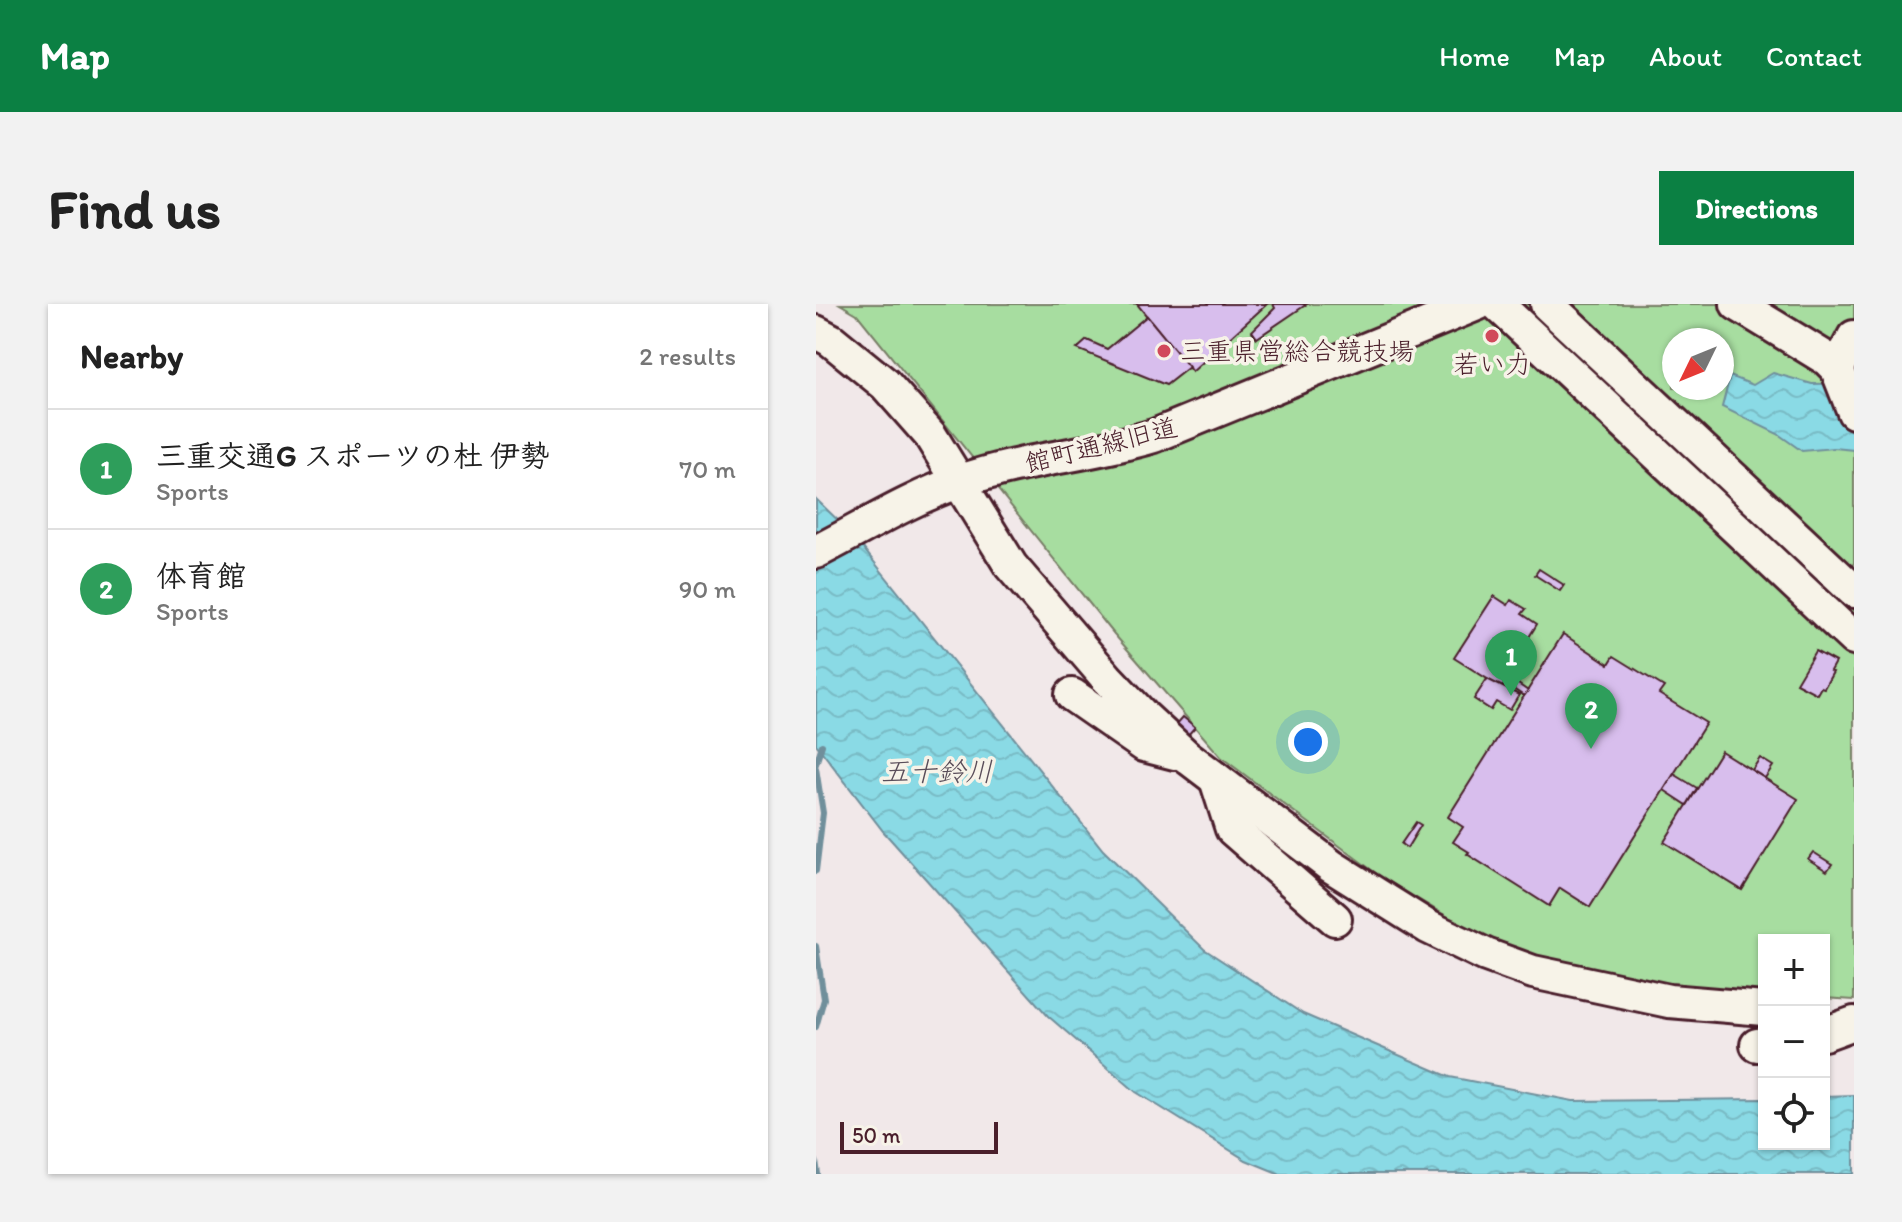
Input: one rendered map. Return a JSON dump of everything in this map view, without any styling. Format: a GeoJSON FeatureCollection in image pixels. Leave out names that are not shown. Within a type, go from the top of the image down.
{"type":"FeatureCollection","features":[{"type":"Feature","properties":{"kind":"street","name":"館町通線旧道"},"geometry":{"type":"LineString","coordinates":[[816,552],[952,484],[1002,468],[1123,445],[1154,436],[1477,304]]}},
{"type":"Feature","properties":{"kind":"street"},"geometry":{"type":"LineString","coordinates":[[1497,304],[1854,639]]}},
{"type":"Feature","properties":{"kind":"street"},"geometry":{"type":"LineString","coordinates":[[1547,304],[1854,591]]}},
{"type":"Feature","properties":{"kind":"street"},"geometry":{"type":"LineString","coordinates":[[1737,304],[1827,359],[1837,369],[1854,412]]}},
{"type":"Feature","properties":{"kind":"street"},"geometry":{"type":"LineString","coordinates":[[816,332],[831,340],[885,384],[930,435],[952,484],[1027,586],[1107,678],[1186,756],[1331,866],[1428,927],[1486,955],[1533,972],[1669,1001],[1758,1008]]}},
{"type":"Feature","properties":{"kind":"street"},"geometry":{"type":"LineString","coordinates":[[1837,369],[1854,337]]}},
{"type":"Feature","properties":{"kind":"street"},"geometry":{"type":"LineString","coordinates":[[1072,695],[1144,745],[1186,756]]}},
{"type":"Feature","properties":{"kind":"street"},"geometry":{"type":"LineString","coordinates":[[1216,779],[1232,829],[1335,919]]}},
{"type":"Feature","properties":{"kind":"street"},"geometry":{"type":"LineString","coordinates":[[1830,1011],[1854,1012]]}},
{"type":"Feature","properties":{"kind":"street"},"geometry":{"type":"LineString","coordinates":[[1830,1032],[1854,1023]]}},
{"type":"Feature","properties":{"kind":"green space"},"geometry":{"type":"Polygon","coordinates":[[[840,304],[1854,304],[1854,1000],[1830,998],[1830,934],[1758,934],[1758,994],[1672,989],[1512,955],[1381,877],[1221,757],[1114,634],[857,314],[840,304]]]}},
{"type":"Feature","properties":{"kind":"water"},"geometry":{"type":"Polygon","coordinates":[[[1773,373],[1812,384],[1854,383],[1854,450],[1802,451],[1778,434],[1722,407],[1724,400],[1734,400],[1734,378],[1753,385],[1773,373]]]}},
{"type":"Feature","properties":{"kind":"water","name":"五十鈴川"},"geometry":{"type":"Polygon","coordinates":[[[816,499],[851,533],[1103,850],[1204,949],[1303,1014],[1450,1077],[1573,1101],[1758,1099],[1758,1150],[1830,1150],[1830,1096],[1854,1095],[1854,1174],[1280,1174],[1246,1160],[1136,1092],[1048,1016],[883,831],[816,744],[816,499]]]}},
{"type":"Feature","properties":{"kind":"building"},"geometry":{"type":"Polygon","coordinates":[[[1137,304],[1267,304],[1192,372],[1137,304]]]}},
{"type":"Feature","properties":{"kind":"building"},"geometry":{"type":"Polygon","coordinates":[[[1273,304],[1307,304],[1257,338],[1252,331],[1275,308],[1273,304]]]}},
{"type":"Feature","properties":{"kind":"building"},"geometry":{"type":"Polygon","coordinates":[[[1147,316],[1189,367],[1166,385],[1077,349],[1087,340],[1107,349],[1147,316]]]}},
{"type":"Feature","properties":{"kind":"building"},"geometry":{"type":"Polygon","coordinates":[[[1539,569],[1564,585],[1560,591],[1535,575],[1539,569]]]}},
{"type":"Feature","properties":{"kind":"building"},"geometry":{"type":"Polygon","coordinates":[[[1494,596],[1508,605],[1511,600],[1526,609],[1522,614],[1537,624],[1507,673],[1510,675],[1502,688],[1454,658],[1494,596]]]}},
{"type":"Feature","properties":{"kind":"building"},"geometry":{"type":"Polygon","coordinates":[[[1563,634],[1609,664],[1614,656],[1664,687],[1659,694],[1706,723],[1590,907],[1560,888],[1549,906],[1453,842],[1463,827],[1448,817],[1563,634]]]}},
{"type":"Feature","properties":{"kind":"building"},"geometry":{"type":"Polygon","coordinates":[[[1815,651],[1835,662],[1824,688],[1821,687],[1817,694],[1796,683],[1815,651]]]}},
{"type":"Feature","properties":{"kind":"building"},"geometry":{"type":"Polygon","coordinates":[[[1508,677],[1528,691],[1524,696],[1504,683],[1508,677]]]}},
{"type":"Feature","properties":{"kind":"building"},"geometry":{"type":"Polygon","coordinates":[[[1487,679],[1519,695],[1510,710],[1496,702],[1491,710],[1474,699],[1487,679]]]}},
{"type":"Feature","properties":{"kind":"building"},"geometry":{"type":"Polygon","coordinates":[[[1183,717],[1195,727],[1187,736],[1175,726],[1183,717]]]}},
{"type":"Feature","properties":{"kind":"building"},"geometry":{"type":"Polygon","coordinates":[[[1721,751],[1798,799],[1742,890],[1664,842],[1721,751]]]}},
{"type":"Feature","properties":{"kind":"building"},"geometry":{"type":"Polygon","coordinates":[[[1760,758],[1773,766],[1765,778],[1752,770],[1760,758]]]}},
{"type":"Feature","properties":{"kind":"building"},"geometry":{"type":"Polygon","coordinates":[[[1674,774],[1697,788],[1687,805],[1664,790],[1674,774]]]}},
{"type":"Feature","properties":{"kind":"building"},"geometry":{"type":"Polygon","coordinates":[[[1416,822],[1421,825],[1407,848],[1401,844],[1416,822]]]}},
{"type":"Feature","properties":{"kind":"building"},"geometry":{"type":"Polygon","coordinates":[[[1813,852],[1832,864],[1827,871],[1808,859],[1813,852]]]}},
{"type":"Feature","properties":{"kind":"waterway"},"geometry":{"type":"LineString","coordinates":[[816,764],[822,745]]}},
{"type":"Feature","properties":{"kind":"waterway"},"geometry":{"type":"LineString","coordinates":[[816,768],[823,813],[816,871]]}},
{"type":"Feature","properties":{"kind":"waterway"},"geometry":{"type":"LineString","coordinates":[[816,946],[824,999],[816,1027]]}},
{"type":"Feature","properties":{"kind":"waterway"},"geometry":{"type":"LineString","coordinates":[[816,1161],[818,1174]]}},
{"type":"Feature","properties":{"kind":"place","name":"若い力"},"geometry":{"type":"Point","coordinates":[1492,336]}},
{"type":"Feature","properties":{"kind":"place","name":"三重県営総合競技場"},"geometry":{"type":"Point","coordinates":[1164,351]}},
{"type":"Feature","properties":{"kind":"place","name":"三重交通G スポーツの杜 伊勢"},"geometry":{"type":"Point","coordinates":[1511,696]}},
{"type":"Feature","properties":{"kind":"place","name":"体育館"},"geometry":{"type":"Point","coordinates":[1591,749]}}]}
